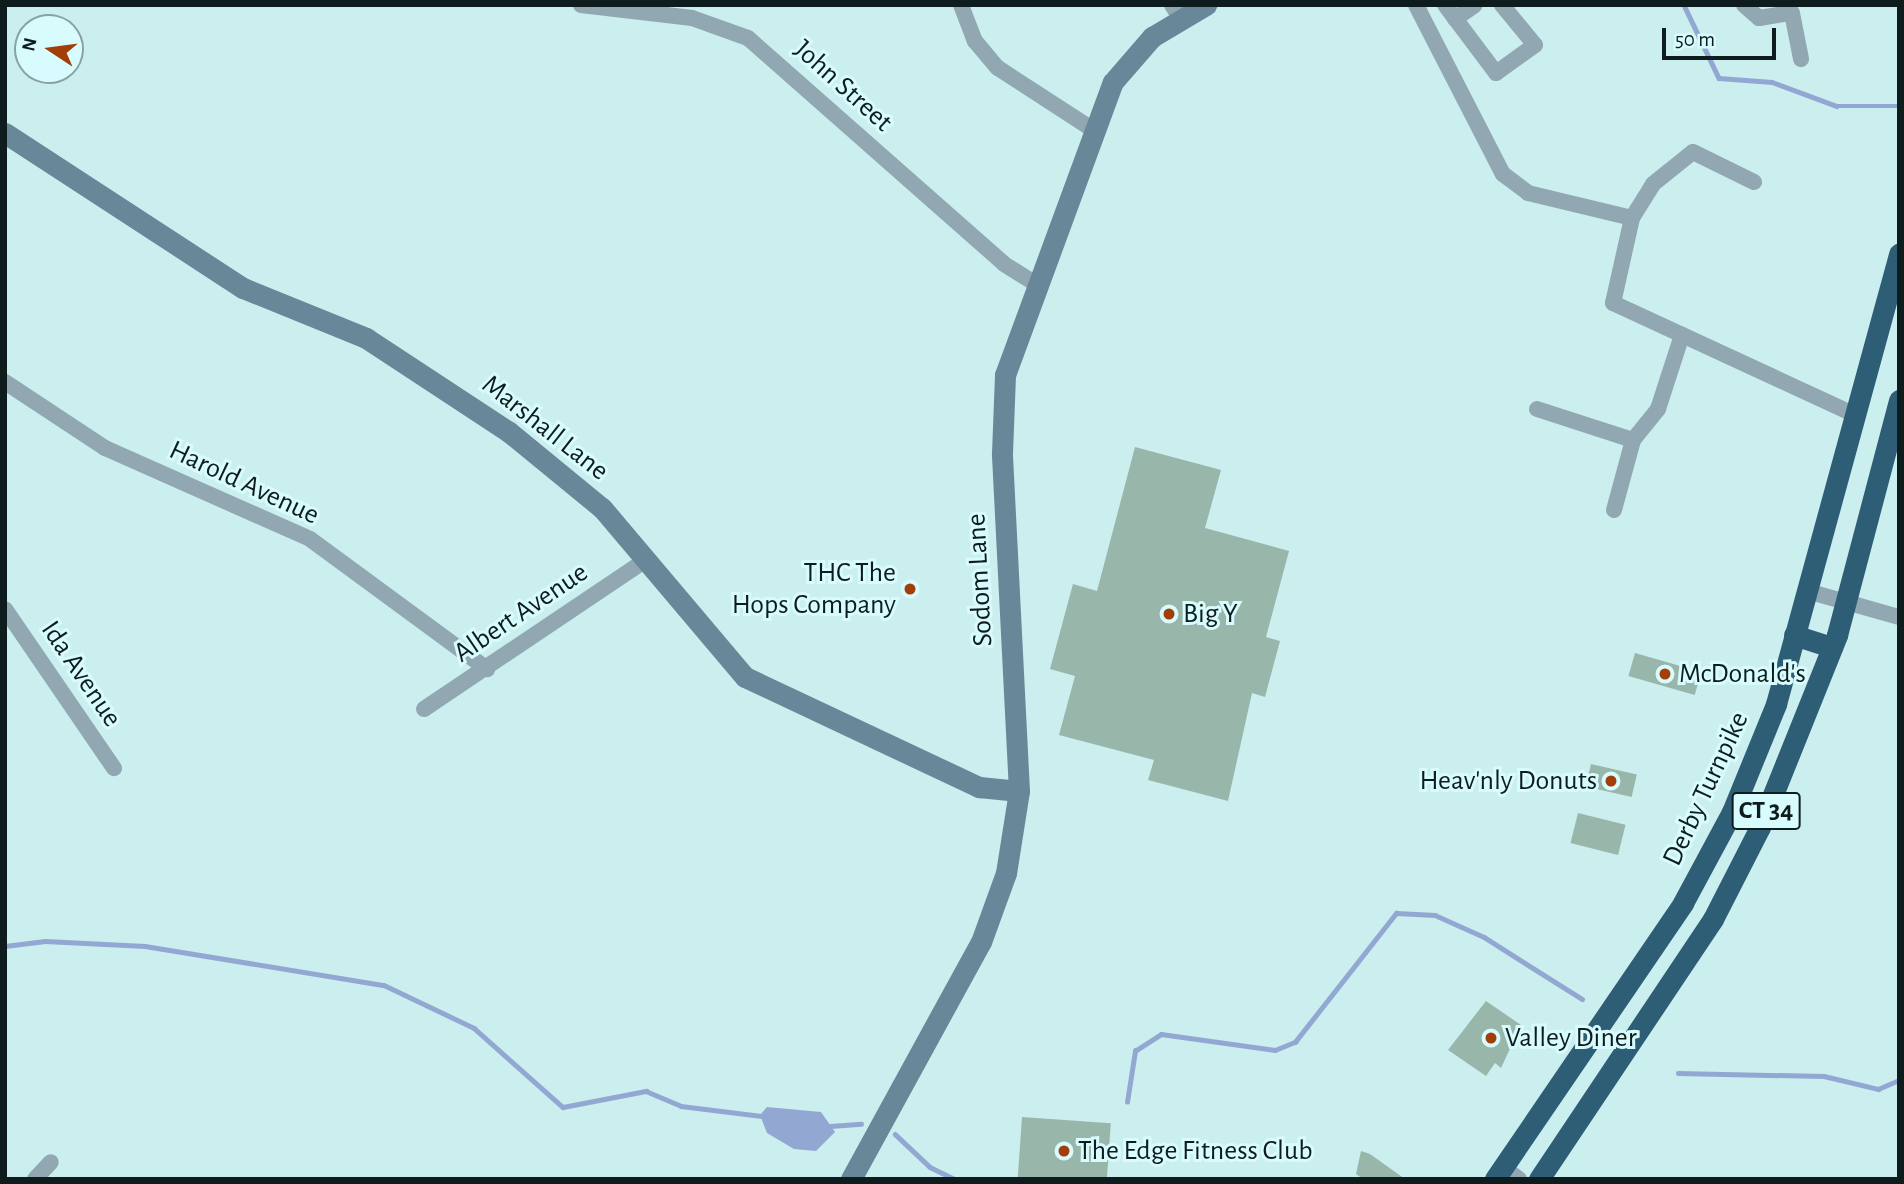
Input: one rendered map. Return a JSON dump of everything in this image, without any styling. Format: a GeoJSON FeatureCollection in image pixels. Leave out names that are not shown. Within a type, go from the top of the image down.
{"type":"FeatureCollection","features":[{"type":"Feature","properties":{"kind":"highway","name":"Derby Turnpike"},"geometry":{"type":"LineString","coordinates":[[1506,1175],[1683,904],[1732,812],[1776,704],[1899,253]]}},
{"type":"Feature","properties":{"kind":"highway","name":"CT 34"},"geometry":{"type":"LineString","coordinates":[[1539,1179],[1713,919],[1760,827],[1832,647],[1899,400]]}},
{"type":"Feature","properties":{"kind":"highway"},"geometry":{"type":"LineString","coordinates":[[1794,635],[1832,647]]}},
{"type":"Feature","properties":{"kind":"street","name":"John Street"},"geometry":{"type":"LineString","coordinates":[[581,5],[692,18],[748,38],[1004,264],[1035,283]]}},
{"type":"Feature","properties":{"kind":"street"},"geometry":{"type":"LineString","coordinates":[[961,5],[975,41],[998,68],[1092,129]]}},
{"type":"Feature","properties":{"kind":"street","name":"Sodom Lane"},"geometry":{"type":"LineString","coordinates":[[851,1179],[981,942],[1006,873],[1019,791],[1002,453],[1005,375],[1035,283],[1092,129],[1131,57],[1176,11],[1206,5]]}},
{"type":"Feature","properties":{"kind":"street"},"geometry":{"type":"LineString","coordinates":[[1416,5],[1503,174],[1528,193],[1632,218]]}},
{"type":"Feature","properties":{"kind":"street"},"geometry":{"type":"LineString","coordinates":[[1475,5],[1450,12],[1496,73],[1535,45],[1502,5]]}},
{"type":"Feature","properties":{"kind":"street"},"geometry":{"type":"LineString","coordinates":[[1745,5],[1759,18],[1792,13],[1801,59]]}},
{"type":"Feature","properties":{"kind":"street","name":"Marshall Lane"},"geometry":{"type":"LineString","coordinates":[[5,133],[243,288],[366,338],[414,364],[602,509],[745,677],[979,787],[1019,791]]}},
{"type":"Feature","properties":{"kind":"street"},"geometry":{"type":"LineString","coordinates":[[1754,182],[1693,152],[1653,184],[1632,218],[1613,303],[1855,415]]}},
{"type":"Feature","properties":{"kind":"street"},"geometry":{"type":"LineString","coordinates":[[1614,510],[1633,440],[1658,409],[1682,335]]}},
{"type":"Feature","properties":{"kind":"street","name":"Harold Avenue"},"geometry":{"type":"LineString","coordinates":[[5,382],[105,448],[310,540],[487,669]]}},
{"type":"Feature","properties":{"kind":"street"},"geometry":{"type":"LineString","coordinates":[[1537,409],[1633,440]]}},
{"type":"Feature","properties":{"kind":"street","name":"Albert Avenue"},"geometry":{"type":"LineString","coordinates":[[424,709],[646,560]]}},
{"type":"Feature","properties":{"kind":"street"},"geometry":{"type":"LineString","coordinates":[[1807,591],[1899,617]]}},
{"type":"Feature","properties":{"kind":"street","name":"Ida Avenue"},"geometry":{"type":"LineString","coordinates":[[5,609],[114,768]]}},
{"type":"Feature","properties":{"kind":"street"},"geometry":{"type":"LineString","coordinates":[[34,1179],[51,1162]]}},
{"type":"Feature","properties":{"kind":"water"},"geometry":{"type":"Polygon","coordinates":[[[767,1107],[821,1112],[835,1132],[816,1151],[794,1149],[767,1133],[760,1115],[767,1107]]]}},
{"type":"Feature","properties":{"kind":"building","name":"Big Y"},"geometry":{"type":"Polygon","coordinates":[[[1135,447],[1221,470],[1205,528],[1289,551],[1266,637],[1280,641],[1265,697],[1252,693],[1228,801],[1148,780],[1154,760],[1059,735],[1075,676],[1050,669],[1073,584],[1097,591],[1135,447]]]}},
{"type":"Feature","properties":{"kind":"building","name":"McDonald's"},"geometry":{"type":"Polygon","coordinates":[[[1635,653],[1701,672],[1695,695],[1628,676],[1635,653]]]}},
{"type":"Feature","properties":{"kind":"building","name":"Heav'nly Donuts"},"geometry":{"type":"Polygon","coordinates":[[[1591,764],[1637,775],[1632,797],[1586,786],[1591,764]]]}},
{"type":"Feature","properties":{"kind":"building"},"geometry":{"type":"Polygon","coordinates":[[[1578,813],[1626,825],[1618,855],[1571,843],[1578,813]]]}},
{"type":"Feature","properties":{"kind":"building","name":"Valley Diner"},"geometry":{"type":"Polygon","coordinates":[[[1486,1001],[1521,1025],[1501,1068],[1495,1063],[1486,1076],[1448,1050],[1486,1001]]]}},
{"type":"Feature","properties":{"kind":"building","name":"The Edge Fitness Club"},"geometry":{"type":"Polygon","coordinates":[[[1022,1117],[1111,1123],[1107,1179],[1018,1179],[1022,1117]]]}},
{"type":"Feature","properties":{"kind":"building"},"geometry":{"type":"Polygon","coordinates":[[[1361,1151],[1370,1154],[1405,1179],[1363,1179],[1356,1174],[1361,1151]]]}},
{"type":"Feature","properties":{"kind":"waterway"},"geometry":{"type":"LineString","coordinates":[[1684,5],[1719,78],[1772,82],[1837,106],[1899,106]]}},
{"type":"Feature","properties":{"kind":"waterway"},"geometry":{"type":"LineString","coordinates":[[1127,1102],[1135,1051],[1161,1034],[1275,1050],[1295,1042],[1396,913],[1435,915],[1484,937],[1582,999]]}},
{"type":"Feature","properties":{"kind":"waterway"},"geometry":{"type":"LineString","coordinates":[[5,946],[45,941],[145,946],[384,985],[474,1028],[563,1107],[646,1091],[681,1106],[763,1116]]}},
{"type":"Feature","properties":{"kind":"waterway"},"geometry":{"type":"LineString","coordinates":[[1678,1073],[1824,1076],[1878,1089],[1899,1080]]}},
{"type":"Feature","properties":{"kind":"waterway"},"geometry":{"type":"LineString","coordinates":[[830,1126],[861,1124]]}},
{"type":"Feature","properties":{"kind":"waterway"},"geometry":{"type":"LineString","coordinates":[[895,1134],[930,1167],[955,1179]]}},
{"type":"Feature","properties":{"kind":"place","name":"THC The Hops Company"},"geometry":{"type":"Point","coordinates":[910,589]}},
{"type":"Feature","properties":{"kind":"place","name":"Big Y"},"geometry":{"type":"Point","coordinates":[1169,614]}},
{"type":"Feature","properties":{"kind":"place","name":"McDonald's"},"geometry":{"type":"Point","coordinates":[1665,674]}},
{"type":"Feature","properties":{"kind":"place","name":"Heav'nly Donuts"},"geometry":{"type":"Point","coordinates":[1611,781]}},
{"type":"Feature","properties":{"kind":"place","name":"Valley Diner"},"geometry":{"type":"Point","coordinates":[1491,1038]}},
{"type":"Feature","properties":{"kind":"place","name":"The Edge Fitness Club"},"geometry":{"type":"Point","coordinates":[1064,1151]}}]}
